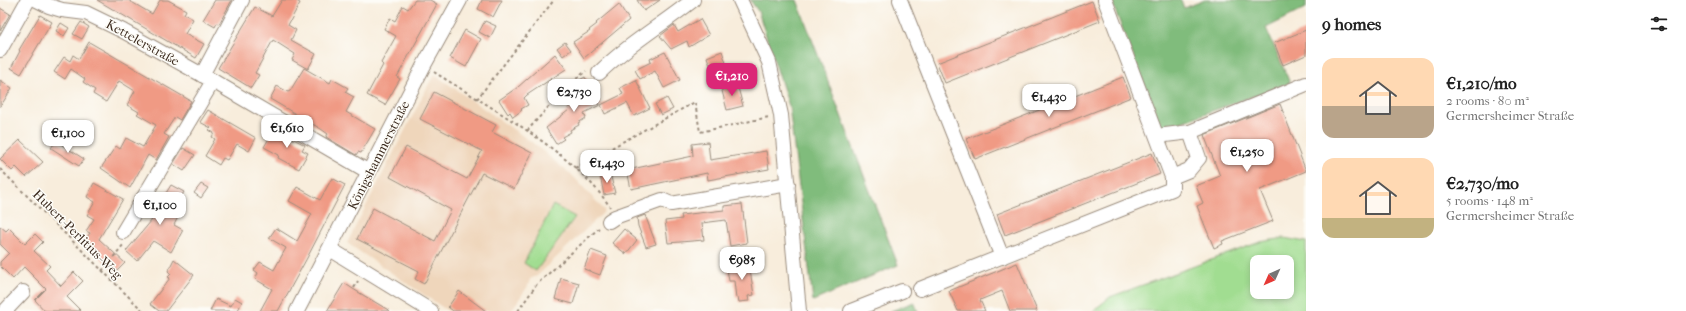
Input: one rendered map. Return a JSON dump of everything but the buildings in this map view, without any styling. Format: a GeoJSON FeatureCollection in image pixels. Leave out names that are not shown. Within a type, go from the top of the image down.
{"type":"FeatureCollection","features":[{"type":"Feature","properties":{"kind":"street"},"geometry":{"type":"LineString","coordinates":[[0,50],[28,0]]}},
{"type":"Feature","properties":{"kind":"street","name":"Kettelerstraße"},"geometry":{"type":"LineString","coordinates":[[37,0],[49,6],[72,12],[86,13],[99,18],[207,78],[369,172]]}},
{"type":"Feature","properties":{"kind":"street"},"geometry":{"type":"LineString","coordinates":[[123,232],[207,78],[242,0]]}},
{"type":"Feature","properties":{"kind":"street","name":"Königshammerstraße"},"geometry":{"type":"LineString","coordinates":[[297,311],[424,65],[460,0]]}},
{"type":"Feature","properties":{"kind":"street"},"geometry":{"type":"LineString","coordinates":[[599,73],[617,55],[667,21],[693,0]]}},
{"type":"Feature","properties":{"kind":"street"},"geometry":{"type":"LineString","coordinates":[[740,0],[769,62],[781,115],[799,311]]}},
{"type":"Feature","properties":{"kind":"street"},"geometry":{"type":"LineString","coordinates":[[900,0],[1002,257]]}},
{"type":"Feature","properties":{"kind":"street"},"geometry":{"type":"LineString","coordinates":[[920,289],[1172,189],[1172,177],[1105,0]]}},
{"type":"Feature","properties":{"kind":"street"},"geometry":{"type":"LineString","coordinates":[[1157,136],[1190,132],[1306,84]]}},
{"type":"Feature","properties":{"kind":"street"},"geometry":{"type":"LineString","coordinates":[[1172,177],[1189,170],[1199,158],[1190,132]]}},
{"type":"Feature","properties":{"kind":"street"},"geometry":{"type":"LineString","coordinates":[[612,219],[662,200],[671,204],[788,184]]}},
{"type":"Feature","properties":{"kind":"street"},"geometry":{"type":"LineString","coordinates":[[330,249],[430,311]]}},
{"type":"Feature","properties":{"kind":"street"},"geometry":{"type":"LineString","coordinates":[[851,311],[902,291]]}},
{"type":"Feature","properties":{"kind":"street"},"geometry":{"type":"LineString","coordinates":[[5,311],[24,292]]}},
{"type":"Feature","properties":{"kind":"path"},"geometry":{"type":"LineString","coordinates":[[477,100],[554,0]]}},
{"type":"Feature","properties":{"kind":"path"},"geometry":{"type":"LineString","coordinates":[[424,65],[527,131],[574,168],[603,198],[612,219],[596,230],[537,284],[518,311]]}},
{"type":"Feature","properties":{"kind":"path"},"geometry":{"type":"LineString","coordinates":[[527,131],[567,86],[586,71],[599,73]]}},
{"type":"Feature","properties":{"kind":"path"},"geometry":{"type":"LineString","coordinates":[[574,168],[695,102],[700,132],[781,115]]}},
{"type":"Feature","properties":{"kind":"path","name":"Hubert-Perlitius-Weg"},"geometry":{"type":"LineString","coordinates":[[0,169],[143,311]]}},
{"type":"Feature","properties":{"kind":"path"},"geometry":{"type":"LineString","coordinates":[[102,270],[126,241],[123,232]]}},
{"type":"Feature","properties":{"kind":"shaded area"},"geometry":{"type":"Polygon","coordinates":[[[434,74],[533,143],[573,176],[605,211],[537,276],[530,279],[528,286],[511,311],[448,311],[347,243],[434,74]]]}},
{"type":"Feature","properties":{"kind":"green space"},"geometry":{"type":"Polygon","coordinates":[[[750,0],[797,0],[898,265],[813,301],[789,106],[758,11],[750,0]]]}},
{"type":"Feature","properties":{"kind":"green space"},"geometry":{"type":"Polygon","coordinates":[[[1111,0],[1181,0],[1184,8],[1205,0],[1306,0],[1306,8],[1266,28],[1290,83],[1162,129],[1111,0]]]}},
{"type":"Feature","properties":{"kind":"green space"},"geometry":{"type":"Polygon","coordinates":[[[553,205],[575,217],[536,271],[524,263],[553,205]]]}},
{"type":"Feature","properties":{"kind":"green space"},"geometry":{"type":"Polygon","coordinates":[[[1284,238],[1306,242],[1306,311],[1093,311],[1110,297],[1260,242],[1284,238]]]}},
{"type":"Feature","properties":{"kind":"green space"},"geometry":{"type":"Polygon","coordinates":[[[914,302],[918,311],[891,311],[914,302]]]}}]}
